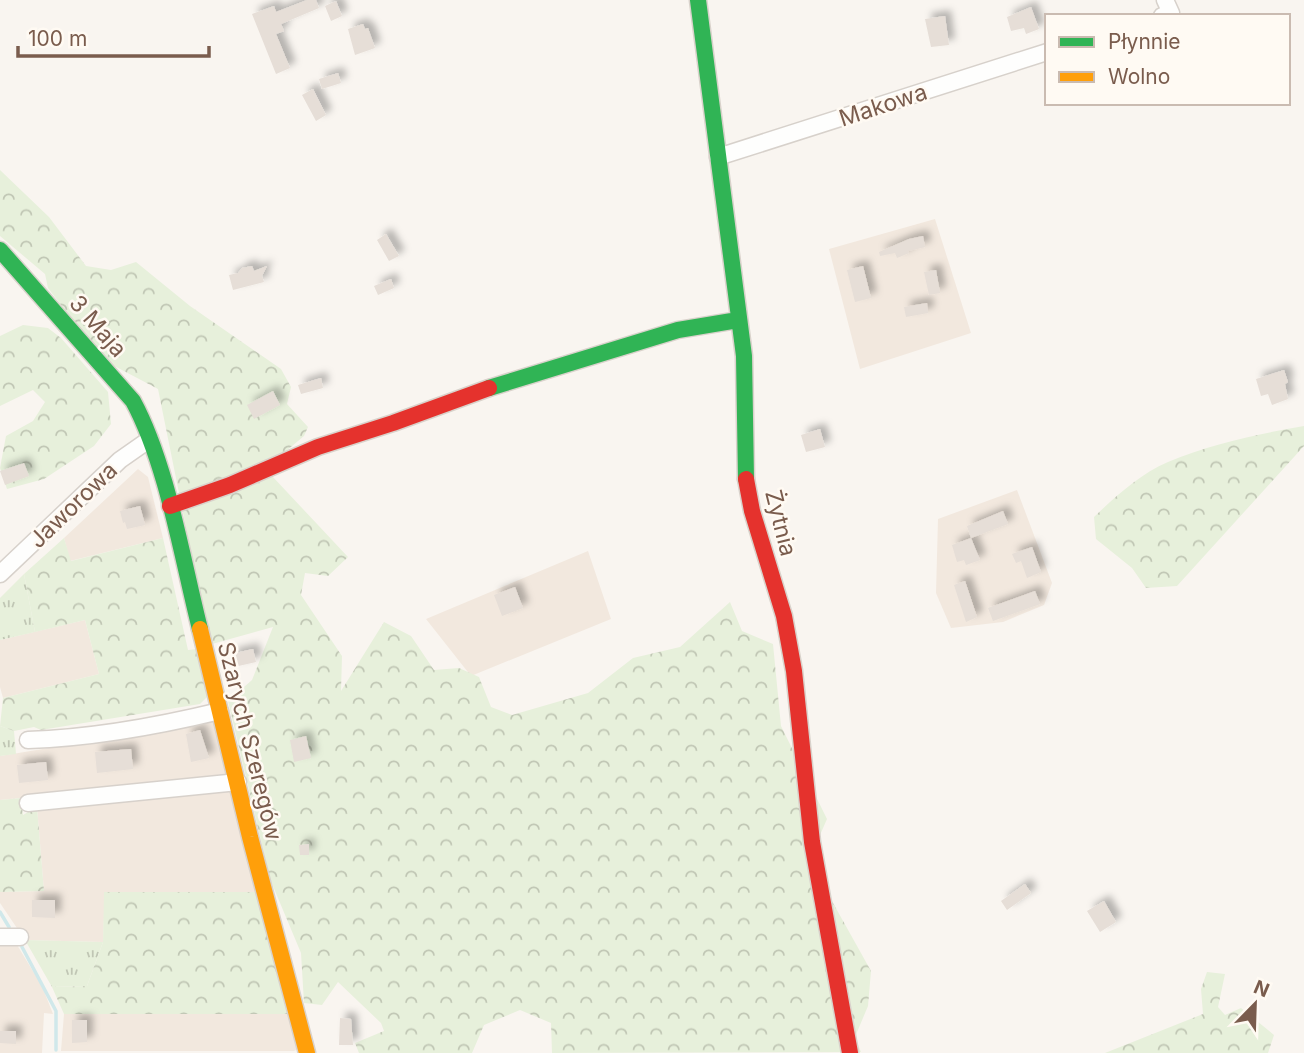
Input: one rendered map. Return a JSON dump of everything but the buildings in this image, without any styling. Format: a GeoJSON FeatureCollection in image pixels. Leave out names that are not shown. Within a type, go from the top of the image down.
{"type":"FeatureCollection","features":[{"type":"Feature","properties":{"kind":"street","name":"Żytnia"},"geometry":{"type":"LineString","coordinates":[[698,0],[744,356],[746,470],[752,511],[784,616],[794,671],[812,842],[850,1053]]}},
{"type":"Feature","properties":{"kind":"street","name":"Makowa"},"geometry":{"type":"LineString","coordinates":[[718,157],[1045,53]]}},
{"type":"Feature","properties":{"kind":"street","name":"3 Maja"},"geometry":{"type":"LineString","coordinates":[[0,250],[133,401],[141,413],[150,439]]}},
{"type":"Feature","properties":{"kind":"street"},"geometry":{"type":"LineString","coordinates":[[170,506],[230,485],[318,447],[393,424],[485,389],[678,330],[738,320]]}},
{"type":"Feature","properties":{"kind":"street","name":"Szarych Szeregów"},"geometry":{"type":"LineString","coordinates":[[150,439],[170,506],[307,1053]]}},
{"type":"Feature","properties":{"kind":"street","name":"Jaworowa"},"geometry":{"type":"LineString","coordinates":[[0,574],[120,460],[150,439]]}},
{"type":"Feature","properties":{"kind":"street"},"geometry":{"type":"LineString","coordinates":[[28,740],[175,722],[220,710]]}},
{"type":"Feature","properties":{"kind":"street"},"geometry":{"type":"LineString","coordinates":[[28,803],[238,782]]}},
{"type":"Feature","properties":{"kind":"street"},"geometry":{"type":"LineString","coordinates":[[0,937],[20,937]]}},
{"type":"Feature","properties":{"kind":"shaded area"},"geometry":{"type":"Polygon","coordinates":[[[935,219],[971,333],[860,369],[829,249],[935,219]]]}},
{"type":"Feature","properties":{"kind":"shaded area"},"geometry":{"type":"Polygon","coordinates":[[[138,469],[148,477],[163,538],[70,561],[64,538],[138,469]]]}},
{"type":"Feature","properties":{"kind":"shaded area"},"geometry":{"type":"Polygon","coordinates":[[[1017,490],[1052,583],[1044,605],[1003,622],[951,628],[936,593],[938,519],[1017,490]]]}},
{"type":"Feature","properties":{"kind":"shaded area"},"geometry":{"type":"Polygon","coordinates":[[[588,551],[611,619],[471,676],[426,619],[588,551]]]}},
{"type":"Feature","properties":{"kind":"shaded area"},"geometry":{"type":"Polygon","coordinates":[[[85,620],[99,674],[3,698],[0,687],[0,640],[85,620]]]}},
{"type":"Feature","properties":{"kind":"shaded area"},"geometry":{"type":"Polygon","coordinates":[[[213,721],[231,777],[0,800],[0,756],[213,721]]]}},
{"type":"Feature","properties":{"kind":"shaded area"},"geometry":{"type":"Polygon","coordinates":[[[234,789],[260,892],[105,892],[103,942],[25,940],[0,903],[0,892],[44,891],[37,807],[234,789]]]}},
{"type":"Feature","properties":{"kind":"shaded area"},"geometry":{"type":"Polygon","coordinates":[[[0,940],[14,940],[42,986],[53,1014],[44,1013],[42,1053],[0,1053],[0,940]]]}},
{"type":"Feature","properties":{"kind":"shaded area"},"geometry":{"type":"Polygon","coordinates":[[[64,1014],[289,1014],[298,1049],[61,1051],[64,1014]]]}},
{"type":"Feature","properties":{"kind":"green space"},"geometry":{"type":"Polygon","coordinates":[[[0,170],[49,217],[86,266],[111,270],[136,262],[190,306],[281,369],[291,387],[287,404],[308,427],[304,436],[273,462],[272,476],[348,557],[328,576],[305,573],[301,595],[342,656],[341,691],[384,622],[411,636],[434,670],[459,668],[479,677],[491,707],[512,715],[588,693],[633,658],[680,647],[730,602],[742,631],[773,644],[781,726],[827,819],[809,860],[871,971],[868,1006],[855,1037],[861,1052],[552,1053],[551,1023],[520,1010],[484,1025],[472,1053],[359,1053],[355,1043],[384,1031],[381,1023],[338,982],[322,1005],[304,1003],[301,953],[270,879],[228,701],[252,680],[273,627],[212,644],[158,389],[103,360],[48,288],[45,274],[0,236],[0,170]]]}},
{"type":"Feature","properties":{"kind":"green space"},"geometry":{"type":"Polygon","coordinates":[[[23,325],[48,328],[61,338],[108,392],[111,424],[94,446],[44,479],[7,489],[0,468],[6,436],[33,421],[45,402],[33,390],[0,406],[0,336],[23,325]]]}},
{"type":"Feature","properties":{"kind":"green space"},"geometry":{"type":"Polygon","coordinates":[[[1304,426],[1304,446],[1177,586],[1146,588],[1132,568],[1096,539],[1094,517],[1129,486],[1158,467],[1218,445],[1304,426]]]}},
{"type":"Feature","properties":{"kind":"green space"},"geometry":{"type":"Polygon","coordinates":[[[64,538],[71,561],[163,538],[188,650],[197,649],[208,696],[200,704],[41,730],[34,727],[14,731],[0,726],[3,698],[99,674],[85,620],[35,632],[24,574],[64,538]]]}},
{"type":"Feature","properties":{"kind":"green space"},"geometry":{"type":"Polygon","coordinates":[[[24,574],[35,632],[0,640],[0,598],[24,574]]]}},
{"type":"Feature","properties":{"kind":"green space"},"geometry":{"type":"Polygon","coordinates":[[[0,726],[14,731],[16,754],[0,756],[0,726]]]}},
{"type":"Feature","properties":{"kind":"green space"},"geometry":{"type":"Polygon","coordinates":[[[21,798],[23,815],[37,807],[44,891],[0,892],[0,800],[21,798]]]}},
{"type":"Feature","properties":{"kind":"green space"},"geometry":{"type":"Polygon","coordinates":[[[104,892],[260,892],[289,1014],[64,1014],[52,987],[87,986],[103,942],[104,892]]]}},
{"type":"Feature","properties":{"kind":"green space"},"geometry":{"type":"Polygon","coordinates":[[[25,940],[103,942],[87,986],[52,987],[25,940]]]}},
{"type":"Feature","properties":{"kind":"green space"},"geometry":{"type":"Polygon","coordinates":[[[1207,972],[1225,974],[1218,1007],[1225,1015],[1241,1008],[1274,1035],[1268,1053],[1105,1053],[1203,1014],[1201,989],[1207,972]]]}},
{"type":"Feature","properties":{"kind":"waterway"},"geometry":{"type":"LineString","coordinates":[[0,912],[9,927]]}},
{"type":"Feature","properties":{"kind":"waterway"},"geometry":{"type":"LineString","coordinates":[[22,947],[56,1011],[56,1050]]}},
{"type":"Feature","properties":{"kind":"traffic: fast"},"geometry":{"type":"LineString","coordinates":[[698,0],[744,356],[746,479]]}},
{"type":"Feature","properties":{"kind":"traffic: fast"},"geometry":{"type":"LineString","coordinates":[[0,250],[133,401],[145,426],[164,482],[200,629]]}},
{"type":"Feature","properties":{"kind":"traffic: fast"},"geometry":{"type":"LineString","coordinates":[[489,388],[678,330],[738,320]]}},
{"type":"Feature","properties":{"kind":"traffic: slow"},"geometry":{"type":"LineString","coordinates":[[200,629],[250,837],[307,1053]]}},
{"type":"Feature","properties":{"kind":"traffic: jam"},"geometry":{"type":"LineString","coordinates":[[170,506],[230,485],[318,447],[489,388]]}},
{"type":"Feature","properties":{"kind":"traffic: jam"},"geometry":{"type":"LineString","coordinates":[[746,479],[752,511],[784,616],[794,671],[812,842],[850,1053]]}}]}
